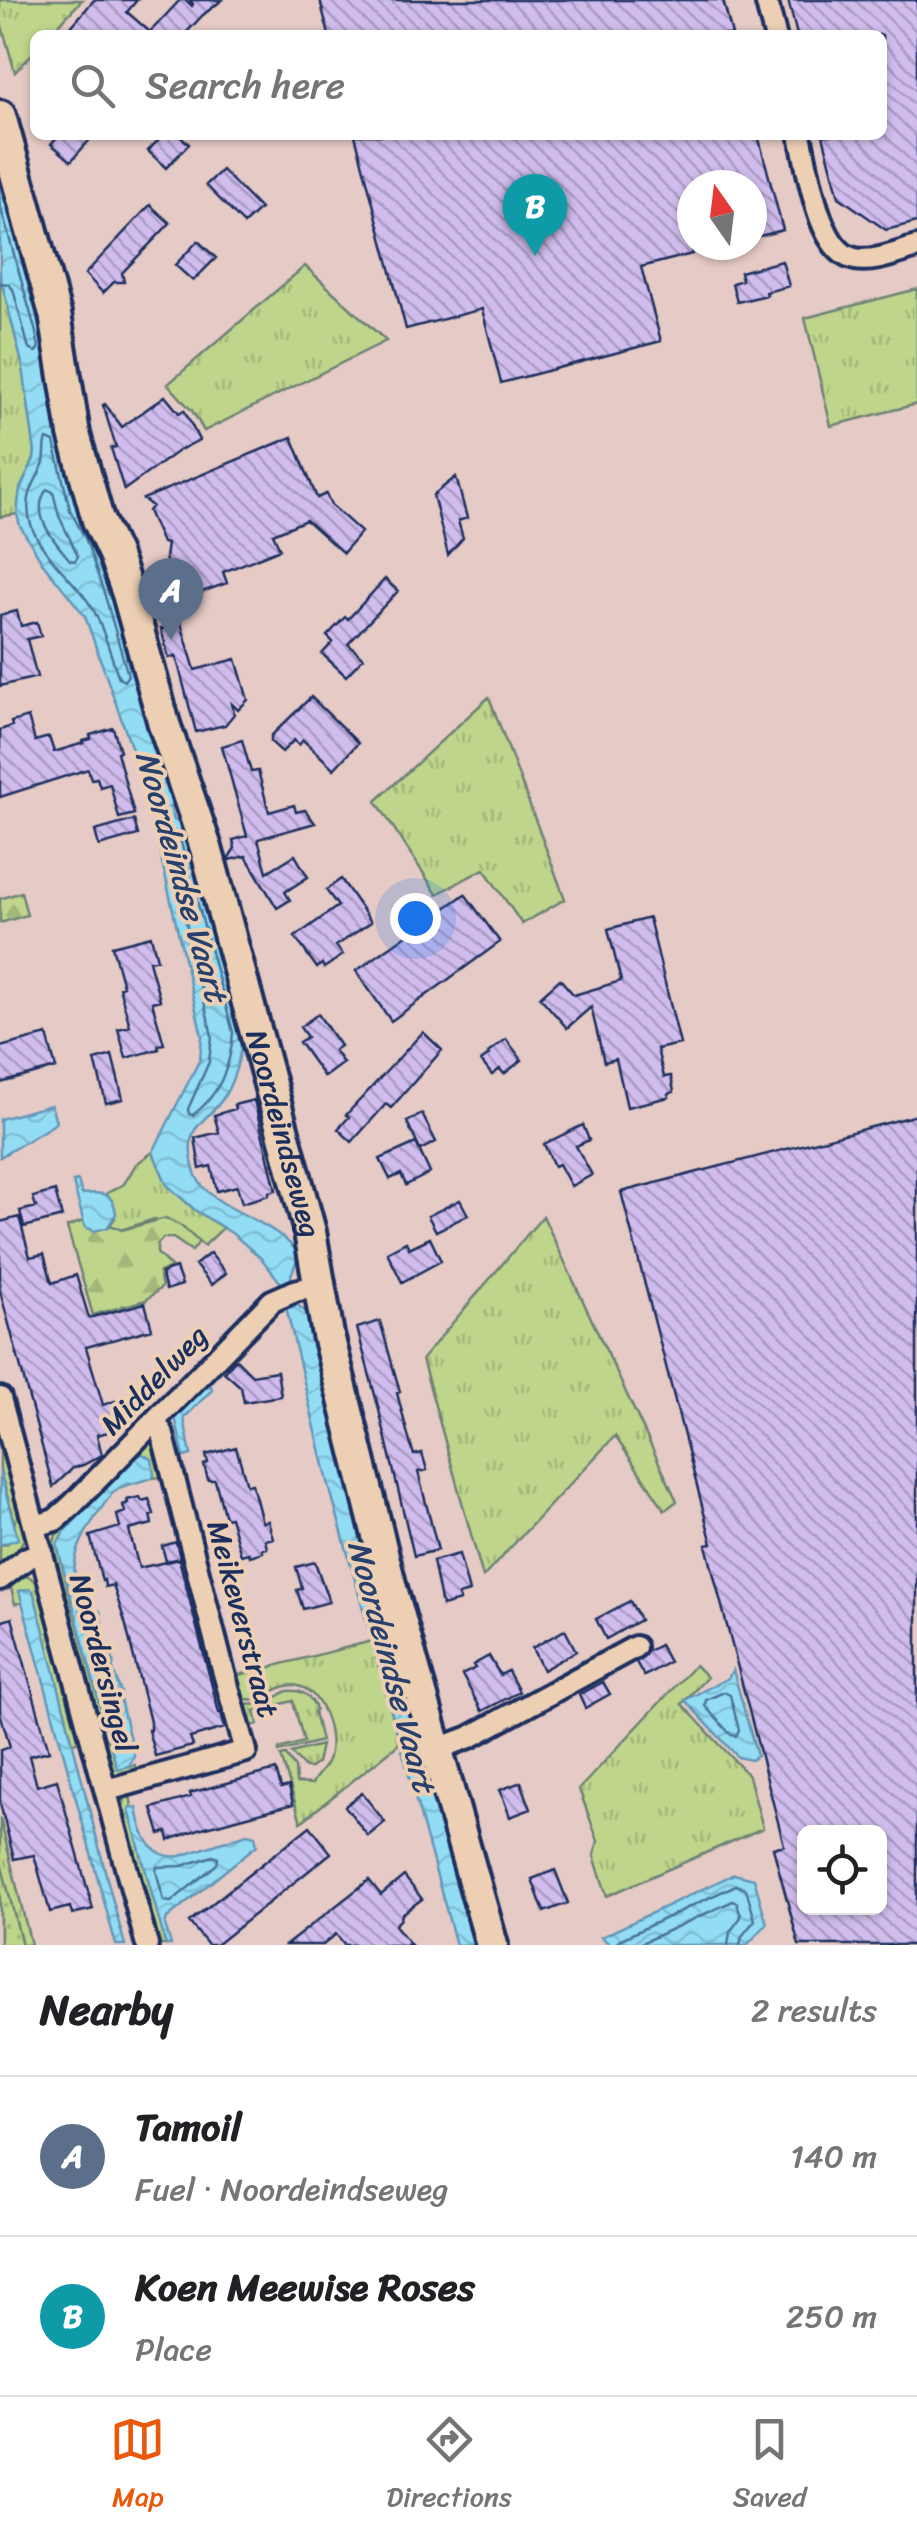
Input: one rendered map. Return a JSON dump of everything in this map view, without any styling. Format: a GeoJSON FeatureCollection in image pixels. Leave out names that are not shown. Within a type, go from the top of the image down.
{"type":"FeatureCollection","features":[{"type":"Feature","properties":{"kind":"street"},"geometry":{"type":"LineString","coordinates":[[766,0],[774,30]]}},
{"type":"Feature","properties":{"kind":"street","name":"Noordeindseweg"},"geometry":{"type":"LineString","coordinates":[[0,116],[55,314],[74,434],[98,520],[128,594],[164,724],[206,848],[310,1232],[299,1291],[328,1335],[391,1588],[492,1945]]}},
{"type":"Feature","properties":{"kind":"street"},"geometry":{"type":"LineString","coordinates":[[801,140],[824,229],[842,255],[859,260],[917,247]]}},
{"type":"Feature","properties":{"kind":"street","name":"Middelweg"},"geometry":{"type":"LineString","coordinates":[[36,1526],[63,1514],[272,1302],[299,1291]]}},
{"type":"Feature","properties":{"kind":"street","name":"Noordersingel"},"geometry":{"type":"LineString","coordinates":[[0,1398],[147,1945]]}},
{"type":"Feature","properties":{"kind":"street","name":"Meikeverstraat"},"geometry":{"type":"LineString","coordinates":[[107,1790],[246,1751],[162,1432],[154,1423]]}},
{"type":"Feature","properties":{"kind":"street"},"geometry":{"type":"LineString","coordinates":[[0,1579],[42,1552]]}},
{"type":"Feature","properties":{"kind":"street"},"geometry":{"type":"LineString","coordinates":[[438,1749],[470,1738],[635,1647]]}},
{"type":"Feature","properties":{"kind":"green space"},"geometry":{"type":"Polygon","coordinates":[[[0,0],[82,0],[54,30],[30,30],[30,56],[15,72],[0,19],[0,0]]]}},
{"type":"Feature","properties":{"kind":"green space"},"geometry":{"type":"Polygon","coordinates":[[[305,266],[386,341],[204,431],[168,384],[305,266]]]}},
{"type":"Feature","properties":{"kind":"green space"},"geometry":{"type":"Polygon","coordinates":[[[0,275],[23,367],[35,452],[20,489],[17,514],[0,517],[0,275]]]}},
{"type":"Feature","properties":{"kind":"green space"},"geometry":{"type":"Polygon","coordinates":[[[917,289],[917,404],[831,426],[805,318],[917,289]]]}},
{"type":"Feature","properties":{"kind":"green space"},"geometry":{"type":"Polygon","coordinates":[[[489,697],[565,899],[522,924],[484,869],[437,894],[376,801],[489,697]]]}},
{"type":"Feature","properties":{"kind":"green space"},"geometry":{"type":"Polygon","coordinates":[[[21,892],[27,915],[0,923],[0,899],[21,892]]]}},
{"type":"Feature","properties":{"kind":"green space"},"geometry":{"type":"Polygon","coordinates":[[[153,1152],[167,1185],[223,1228],[204,1246],[183,1227],[154,1219],[121,1230],[110,1225],[115,1218],[107,1193],[124,1184],[136,1164],[153,1152]]]}},
{"type":"Feature","properties":{"kind":"green space"},"geometry":{"type":"Polygon","coordinates":[[[543,1216],[677,1501],[665,1510],[615,1436],[483,1577],[422,1359],[543,1216]]]}},
{"type":"Feature","properties":{"kind":"green space"},"geometry":{"type":"Polygon","coordinates":[[[166,1218],[199,1242],[192,1251],[173,1238],[163,1238],[157,1253],[172,1268],[159,1272],[162,1287],[146,1300],[93,1315],[67,1227],[83,1221],[85,1227],[110,1225],[122,1230],[166,1218]]]}},
{"type":"Feature","properties":{"kind":"green space"},"geometry":{"type":"Polygon","coordinates":[[[151,1436],[162,1477],[152,1478],[142,1454],[134,1459],[64,1532],[57,1545],[72,1605],[63,1607],[51,1553],[56,1535],[151,1436]]]}},
{"type":"Feature","properties":{"kind":"green space"},"geometry":{"type":"Polygon","coordinates":[[[0,1447],[11,1487],[17,1490],[25,1533],[19,1548],[0,1568],[0,1545],[7,1544],[15,1522],[0,1471],[0,1447]]]}},
{"type":"Feature","properties":{"kind":"green space"},"geometry":{"type":"Polygon","coordinates":[[[20,1575],[36,1581],[46,1600],[45,1611],[80,1741],[73,1743],[33,1591],[20,1591],[22,1602],[15,1604],[9,1581],[20,1575]]]}},
{"type":"Feature","properties":{"kind":"green space"},"geometry":{"type":"Polygon","coordinates":[[[73,1608],[117,1768],[135,1765],[137,1774],[122,1778],[111,1774],[64,1611],[73,1608]]]}},
{"type":"Feature","properties":{"kind":"green space"},"geometry":{"type":"Polygon","coordinates":[[[372,1641],[400,1743],[301,1822],[281,1756],[286,1755],[295,1768],[296,1783],[312,1784],[328,1761],[331,1747],[322,1710],[308,1690],[298,1686],[279,1688],[260,1698],[241,1698],[235,1676],[372,1641]]]}},
{"type":"Feature","properties":{"kind":"green space"},"geometry":{"type":"Polygon","coordinates":[[[695,1665],[707,1677],[682,1704],[749,1776],[763,1828],[607,1896],[594,1856],[598,1841],[579,1789],[695,1665]]]}},
{"type":"Feature","properties":{"kind":"green space"},"geometry":{"type":"Polygon","coordinates":[[[287,1691],[302,1692],[312,1701],[321,1741],[279,1752],[304,1742],[293,1701],[255,1711],[258,1724],[248,1727],[242,1705],[265,1704],[287,1691]]]}},
{"type":"Feature","properties":{"kind":"green space"},"geometry":{"type":"Polygon","coordinates":[[[321,1745],[317,1763],[311,1768],[305,1768],[291,1753],[321,1745]]]}},
{"type":"Feature","properties":{"kind":"green space"},"geometry":{"type":"Polygon","coordinates":[[[130,1796],[129,1810],[166,1945],[155,1945],[118,1810],[130,1796]]]}},
{"type":"Feature","properties":{"kind":"green space"},"geometry":{"type":"Polygon","coordinates":[[[0,1818],[31,1945],[0,1945],[0,1818]]]}},
{"type":"Feature","properties":{"kind":"green space"},"geometry":{"type":"Polygon","coordinates":[[[0,1859],[22,1945],[0,1945],[0,1859]]]}},
{"type":"Feature","properties":{"kind":"water","name":"Noordeindse Vaart"},"geometry":{"type":"Polygon","coordinates":[[[0,169],[45,326],[95,536],[176,798],[170,806],[174,820],[187,826],[243,1031],[228,1089],[192,1135],[194,1169],[210,1194],[278,1234],[299,1255],[291,1275],[296,1304],[310,1315],[466,1894],[462,1898],[464,1906],[469,1907],[479,1945],[456,1945],[328,1482],[280,1282],[261,1258],[167,1185],[153,1152],[200,1059],[202,1036],[162,862],[158,827],[165,822],[162,808],[151,803],[85,616],[42,562],[17,514],[20,489],[35,452],[23,367],[0,275],[0,169]]]}},
{"type":"Feature","properties":{"kind":"water"},"geometry":{"type":"Polygon","coordinates":[[[51,1105],[56,1122],[0,1157],[0,1119],[51,1105]]]}},
{"type":"Feature","properties":{"kind":"water"},"geometry":{"type":"Polygon","coordinates":[[[78,1181],[82,1194],[100,1193],[112,1201],[116,1214],[107,1228],[94,1231],[85,1227],[73,1182],[78,1181]]]}},
{"type":"Feature","properties":{"kind":"water"},"geometry":{"type":"Polygon","coordinates":[[[207,1386],[212,1390],[184,1418],[191,1455],[184,1457],[175,1417],[207,1386]]]}},
{"type":"Feature","properties":{"kind":"water"},"geometry":{"type":"Polygon","coordinates":[[[142,1454],[152,1459],[154,1475],[112,1493],[84,1535],[75,1561],[80,1611],[100,1611],[134,1756],[129,1766],[117,1769],[57,1545],[64,1532],[142,1454]]]}},
{"type":"Feature","properties":{"kind":"water"},"geometry":{"type":"Polygon","coordinates":[[[0,1471],[18,1539],[0,1545],[0,1471]]]}},
{"type":"Feature","properties":{"kind":"water"},"geometry":{"type":"Polygon","coordinates":[[[19,1591],[33,1591],[45,1635],[125,1945],[116,1945],[19,1591]]]}},
{"type":"Feature","properties":{"kind":"water"},"geometry":{"type":"Polygon","coordinates":[[[733,1670],[757,1756],[751,1760],[738,1757],[685,1700],[728,1678],[733,1670]]]}},
{"type":"Feature","properties":{"kind":"water"},"geometry":{"type":"Polygon","coordinates":[[[130,1807],[137,1808],[149,1843],[170,1856],[181,1856],[247,1834],[255,1836],[257,1845],[167,1918],[171,1945],[166,1945],[130,1807]]]}},
{"type":"Feature","properties":{"kind":"water"},"geometry":{"type":"Polygon","coordinates":[[[734,1874],[754,1879],[767,1924],[747,1945],[611,1945],[601,1937],[734,1874]]]}},
{"type":"Feature","properties":{"kind":"building"},"geometry":{"type":"Polygon","coordinates":[[[94,0],[137,0],[127,12],[148,30],[68,30],[94,0]]]}},
{"type":"Feature","properties":{"kind":"building"},"geometry":{"type":"Polygon","coordinates":[[[180,0],[192,6],[190,0],[222,0],[189,30],[152,30],[180,0]]]}},
{"type":"Feature","properties":{"kind":"building"},"geometry":{"type":"Polygon","coordinates":[[[320,0],[723,0],[731,30],[328,30],[320,0]]]}},
{"type":"Feature","properties":{"kind":"building"},"geometry":{"type":"Polygon","coordinates":[[[788,0],[917,0],[917,222],[886,230],[839,197],[824,140],[887,140],[887,30],[796,30],[788,0]]]}},
{"type":"Feature","properties":{"kind":"building"},"geometry":{"type":"Polygon","coordinates":[[[55,140],[90,140],[71,161],[51,144],[55,140]]]}},
{"type":"Feature","properties":{"kind":"building"},"geometry":{"type":"Polygon","coordinates":[[[158,140],[185,140],[189,144],[166,168],[148,151],[158,140]]]}},
{"type":"Feature","properties":{"kind":"building"},"geometry":{"type":"Polygon","coordinates":[[[356,140],[759,140],[783,230],[767,234],[767,170],[677,170],[677,258],[641,267],[661,341],[501,383],[482,309],[406,329],[356,140]]]}},
{"type":"Feature","properties":{"kind":"building"},"geometry":{"type":"Polygon","coordinates":[[[222,170],[260,209],[244,224],[206,185],[222,170]]]}},
{"type":"Feature","properties":{"kind":"building"},"geometry":{"type":"Polygon","coordinates":[[[150,205],[170,223],[122,273],[124,282],[114,282],[103,293],[85,274],[150,205]]]}},
{"type":"Feature","properties":{"kind":"building"},"geometry":{"type":"Polygon","coordinates":[[[198,241],[216,258],[193,281],[175,265],[198,241]]]}},
{"type":"Feature","properties":{"kind":"building"},"geometry":{"type":"Polygon","coordinates":[[[782,261],[789,286],[737,302],[732,283],[742,280],[740,272],[782,261]]]}},
{"type":"Feature","properties":{"kind":"building"},"geometry":{"type":"Polygon","coordinates":[[[165,396],[179,413],[184,410],[199,440],[124,490],[103,405],[122,427],[165,396]]]}},
{"type":"Feature","properties":{"kind":"building"},"geometry":{"type":"Polygon","coordinates":[[[292,437],[317,498],[326,494],[331,505],[361,532],[343,553],[306,520],[273,534],[280,549],[223,572],[227,583],[180,600],[165,558],[167,544],[162,543],[148,511],[152,506],[143,499],[292,437]]]}},
{"type":"Feature","properties":{"kind":"building"},"geometry":{"type":"Polygon","coordinates":[[[456,477],[467,518],[458,521],[463,538],[448,555],[433,495],[456,477]]]}},
{"type":"Feature","properties":{"kind":"building"},"geometry":{"type":"Polygon","coordinates":[[[385,579],[398,591],[348,644],[363,658],[346,676],[322,654],[333,642],[327,636],[385,579]]]}},
{"type":"Feature","properties":{"kind":"building"},"geometry":{"type":"Polygon","coordinates":[[[17,611],[21,626],[37,622],[41,636],[27,639],[37,677],[0,686],[0,615],[17,611]]]}},
{"type":"Feature","properties":{"kind":"building"},"geometry":{"type":"Polygon","coordinates":[[[178,613],[195,670],[236,659],[248,700],[238,710],[232,704],[234,714],[225,725],[196,732],[176,656],[169,658],[161,629],[169,627],[166,616],[178,613]]]}},
{"type":"Feature","properties":{"kind":"building"},"geometry":{"type":"Polygon","coordinates":[[[311,697],[358,743],[334,769],[303,740],[299,745],[294,740],[282,752],[271,742],[271,736],[311,697]]]}},
{"type":"Feature","properties":{"kind":"building"},"geometry":{"type":"Polygon","coordinates":[[[28,717],[35,741],[49,737],[54,752],[113,728],[134,814],[119,818],[110,784],[100,787],[97,778],[91,779],[88,769],[0,797],[0,730],[28,717]]]}},
{"type":"Feature","properties":{"kind":"building"},"geometry":{"type":"Polygon","coordinates":[[[242,740],[251,772],[258,771],[269,812],[294,805],[296,812],[305,810],[315,823],[258,839],[267,872],[295,855],[308,877],[285,892],[290,900],[277,908],[246,856],[228,859],[235,848],[233,840],[247,836],[222,746],[242,740]]]}},
{"type":"Feature","properties":{"kind":"building"},"geometry":{"type":"Polygon","coordinates":[[[134,820],[138,835],[99,846],[95,831],[134,820]]]}},
{"type":"Feature","properties":{"kind":"building"},"geometry":{"type":"Polygon","coordinates":[[[341,879],[371,922],[336,946],[343,955],[324,968],[322,964],[317,968],[295,937],[338,906],[326,890],[341,879]]]}},
{"type":"Feature","properties":{"kind":"building"},"geometry":{"type":"Polygon","coordinates":[[[465,894],[500,942],[391,1021],[356,971],[465,894]]]}},
{"type":"Feature","properties":{"kind":"building"},"geometry":{"type":"Polygon","coordinates":[[[649,918],[680,1044],[657,1049],[664,1077],[671,1076],[674,1092],[669,1097],[627,1107],[616,1059],[604,1062],[591,1007],[567,1028],[540,997],[560,979],[574,995],[621,981],[608,929],[649,918]]]}},
{"type":"Feature","properties":{"kind":"building"},"geometry":{"type":"Polygon","coordinates":[[[151,936],[157,959],[149,961],[160,1000],[152,1002],[164,1044],[126,1058],[118,1029],[130,1026],[112,946],[151,936]]]}},
{"type":"Feature","properties":{"kind":"building"},"geometry":{"type":"Polygon","coordinates":[[[318,1014],[340,1046],[334,1050],[343,1063],[324,1077],[299,1042],[307,1037],[300,1027],[318,1014]]]}},
{"type":"Feature","properties":{"kind":"building"},"geometry":{"type":"Polygon","coordinates":[[[423,1032],[442,1050],[391,1108],[386,1104],[352,1142],[338,1129],[349,1117],[346,1115],[423,1032]]]}},
{"type":"Feature","properties":{"kind":"building"},"geometry":{"type":"Polygon","coordinates":[[[47,1035],[56,1068],[0,1083],[0,1047],[47,1035]]]}},
{"type":"Feature","properties":{"kind":"building"},"geometry":{"type":"Polygon","coordinates":[[[506,1039],[522,1060],[504,1074],[500,1069],[492,1075],[481,1061],[506,1039]]]}},
{"type":"Feature","properties":{"kind":"building"},"geometry":{"type":"Polygon","coordinates":[[[112,1055],[123,1099],[106,1103],[95,1060],[112,1055]]]}},
{"type":"Feature","properties":{"kind":"building"},"geometry":{"type":"Polygon","coordinates":[[[254,1100],[276,1190],[242,1203],[237,1186],[217,1191],[211,1166],[200,1169],[195,1138],[219,1132],[214,1115],[254,1100]]]}},
{"type":"Feature","properties":{"kind":"building"},"geometry":{"type":"Polygon","coordinates":[[[422,1114],[436,1142],[420,1150],[407,1122],[422,1114]]]}},
{"type":"Feature","properties":{"kind":"building"},"geometry":{"type":"Polygon","coordinates":[[[917,1115],[917,1945],[799,1945],[773,1848],[784,1845],[706,1545],[712,1544],[621,1192],[917,1115]]]}},
{"type":"Feature","properties":{"kind":"building"},"geometry":{"type":"Polygon","coordinates":[[[583,1125],[589,1140],[576,1146],[592,1175],[571,1186],[559,1164],[554,1166],[544,1144],[583,1125]]]}},
{"type":"Feature","properties":{"kind":"building"},"geometry":{"type":"Polygon","coordinates":[[[416,1143],[430,1173],[406,1185],[401,1174],[390,1179],[380,1159],[416,1143]]]}},
{"type":"Feature","properties":{"kind":"building"},"geometry":{"type":"Polygon","coordinates":[[[55,1191],[62,1217],[24,1227],[20,1211],[36,1207],[33,1197],[55,1191]]]}},
{"type":"Feature","properties":{"kind":"building"},"geometry":{"type":"Polygon","coordinates":[[[460,1200],[468,1215],[436,1231],[428,1216],[460,1200]]]}},
{"type":"Feature","properties":{"kind":"building"},"geometry":{"type":"Polygon","coordinates":[[[19,1217],[30,1257],[44,1254],[52,1283],[76,1275],[89,1318],[145,1303],[152,1329],[86,1347],[103,1405],[115,1401],[123,1428],[97,1435],[102,1455],[73,1468],[53,1487],[0,1291],[0,1222],[19,1217]]]}},
{"type":"Feature","properties":{"kind":"building"},"geometry":{"type":"Polygon","coordinates":[[[430,1238],[441,1261],[402,1282],[387,1252],[406,1242],[409,1248],[430,1238]]]}},
{"type":"Feature","properties":{"kind":"building"},"geometry":{"type":"Polygon","coordinates":[[[210,1253],[226,1273],[212,1285],[195,1265],[210,1253]]]}},
{"type":"Feature","properties":{"kind":"building"},"geometry":{"type":"Polygon","coordinates":[[[176,1268],[182,1285],[166,1290],[161,1273],[176,1268]]]}},
{"type":"Feature","properties":{"kind":"building"},"geometry":{"type":"Polygon","coordinates":[[[380,1321],[414,1455],[422,1453],[427,1470],[418,1472],[438,1550],[414,1556],[357,1328],[380,1321]]]}},
{"type":"Feature","properties":{"kind":"building"},"geometry":{"type":"Polygon","coordinates":[[[236,1359],[252,1375],[277,1371],[281,1396],[244,1402],[241,1387],[224,1372],[236,1359]]]}},
{"type":"Feature","properties":{"kind":"building"},"geometry":{"type":"Polygon","coordinates":[[[236,1447],[262,1522],[268,1521],[273,1538],[265,1540],[267,1548],[263,1552],[250,1556],[241,1555],[215,1480],[208,1480],[204,1465],[208,1463],[206,1455],[236,1447]]]}},
{"type":"Feature","properties":{"kind":"building"},"geometry":{"type":"Polygon","coordinates":[[[140,1497],[142,1501],[149,1499],[154,1514],[150,1515],[152,1524],[129,1530],[139,1568],[179,1559],[225,1728],[190,1738],[193,1746],[155,1756],[125,1622],[113,1585],[105,1587],[102,1581],[90,1536],[120,1527],[117,1515],[125,1512],[123,1505],[140,1497]]]}},
{"type":"Feature","properties":{"kind":"building"},"geometry":{"type":"Polygon","coordinates":[[[176,1542],[180,1558],[166,1561],[162,1546],[176,1542]]]}},
{"type":"Feature","properties":{"kind":"building"},"geometry":{"type":"Polygon","coordinates":[[[459,1554],[469,1592],[458,1595],[460,1601],[442,1606],[433,1561],[459,1554]]]}},
{"type":"Feature","properties":{"kind":"building"},"geometry":{"type":"Polygon","coordinates":[[[315,1562],[329,1602],[303,1609],[296,1567],[315,1562]]]}},
{"type":"Feature","properties":{"kind":"building"},"geometry":{"type":"Polygon","coordinates":[[[630,1601],[640,1620],[606,1639],[596,1619],[630,1601]]]}},
{"type":"Feature","properties":{"kind":"building"},"geometry":{"type":"Polygon","coordinates":[[[12,1618],[49,1751],[29,1756],[37,1786],[57,1780],[93,1909],[72,1914],[70,1907],[50,1912],[34,1855],[14,1859],[0,1803],[0,1750],[10,1747],[0,1712],[0,1622],[12,1618]]]}},
{"type":"Feature","properties":{"kind":"building"},"geometry":{"type":"Polygon","coordinates":[[[565,1630],[576,1651],[543,1670],[532,1648],[565,1630]]]}},
{"type":"Feature","properties":{"kind":"building"},"geometry":{"type":"Polygon","coordinates":[[[660,1645],[669,1662],[644,1676],[636,1662],[660,1645]]]}},
{"type":"Feature","properties":{"kind":"building"},"geometry":{"type":"Polygon","coordinates":[[[489,1656],[500,1675],[508,1671],[519,1692],[482,1711],[462,1675],[489,1656]]]}},
{"type":"Feature","properties":{"kind":"building"},"geometry":{"type":"Polygon","coordinates":[[[603,1682],[610,1694],[585,1708],[579,1695],[603,1682]]]}},
{"type":"Feature","properties":{"kind":"building"},"geometry":{"type":"Polygon","coordinates":[[[276,1770],[281,1788],[289,1786],[293,1804],[169,1840],[167,1832],[160,1834],[152,1808],[191,1797],[190,1793],[276,1770]]]}},
{"type":"Feature","properties":{"kind":"building"},"geometry":{"type":"Polygon","coordinates":[[[521,1782],[531,1809],[510,1817],[500,1790],[521,1782]]]}},
{"type":"Feature","properties":{"kind":"building"},"geometry":{"type":"Polygon","coordinates":[[[362,1793],[385,1822],[368,1836],[345,1806],[362,1793]]]}},
{"type":"Feature","properties":{"kind":"building"},"geometry":{"type":"Polygon","coordinates":[[[310,1826],[331,1853],[216,1945],[208,1945],[189,1922],[310,1826]]]}},
{"type":"Feature","properties":{"kind":"building"},"geometry":{"type":"Polygon","coordinates":[[[555,1870],[568,1903],[544,1912],[532,1879],[555,1870]]]}},
{"type":"Feature","properties":{"kind":"building"},"geometry":{"type":"Polygon","coordinates":[[[404,1876],[422,1899],[402,1914],[395,1925],[411,1945],[345,1945],[336,1934],[323,1945],[286,1945],[369,1880],[381,1895],[404,1876]]]}},
{"type":"Feature","properties":{"kind":"place","name":"Koen Meewise Roses"},"geometry":{"type":"Point","coordinates":[535,256]}},
{"type":"Feature","properties":{"kind":"place","name":"Tamoil"},"geometry":{"type":"Point","coordinates":[171,640]}}]}
